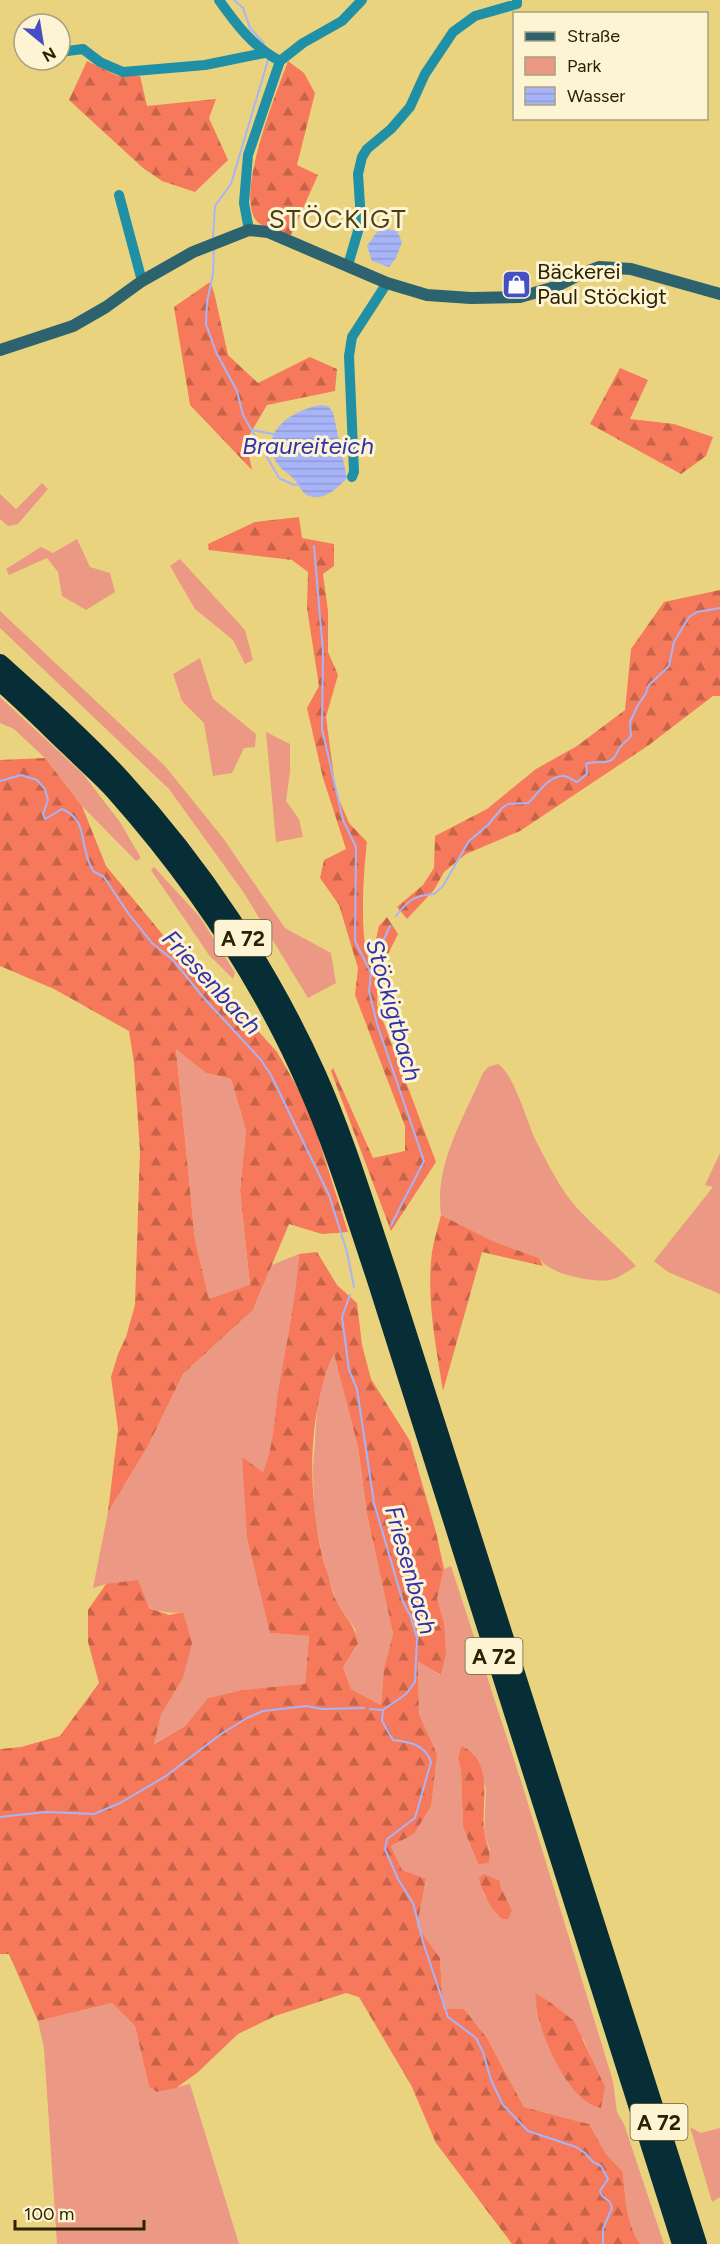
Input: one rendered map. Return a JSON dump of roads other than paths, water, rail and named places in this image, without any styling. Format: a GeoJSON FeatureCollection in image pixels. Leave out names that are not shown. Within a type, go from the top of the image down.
{"type":"FeatureCollection","features":[{"type":"Feature","properties":{"kind":"highway","name":"A 72"},"geometry":{"type":"LineString","coordinates":[[0,663],[113,771],[190,861],[260,965],[316,1072],[340,1129],[382,1277],[681,2244]]}},
{"type":"Feature","properties":{"kind":"highway","name":"A 72"},"geometry":{"type":"LineString","coordinates":[[0,682],[113,790],[166,852],[208,909],[247,970],[289,1049],[327,1135],[382,1277]]}},
{"type":"Feature","properties":{"kind":"highway","name":"A 72"},"geometry":{"type":"LineString","coordinates":[[391,1306],[698,2244]]}},
{"type":"Feature","properties":{"kind":"street"},"geometry":{"type":"LineString","coordinates":[[219,0],[232,20],[264,53],[280,61]]}},
{"type":"Feature","properties":{"kind":"street"},"geometry":{"type":"LineString","coordinates":[[249,230],[244,203],[248,155],[280,61],[303,43],[342,21],[362,0]]}},
{"type":"Feature","properties":{"kind":"street"},"geometry":{"type":"LineString","coordinates":[[348,265],[361,221],[358,174],[362,157],[367,149],[391,129],[410,107],[425,74],[453,32],[475,16],[517,4],[517,0]]}},
{"type":"Feature","properties":{"kind":"street"},"geometry":{"type":"LineString","coordinates":[[72,50],[83,49],[100,62],[123,72],[206,64],[264,53]]}},
{"type":"Feature","properties":{"kind":"street"},"geometry":{"type":"LineString","coordinates":[[119,195],[142,281]]}},
{"type":"Feature","properties":{"kind":"street"},"geometry":{"type":"LineString","coordinates":[[0,350],[73,326],[106,307],[142,281],[193,252],[249,230],[268,232],[387,283],[427,296],[520,297],[555,287],[599,267],[631,269],[720,294]]}},
{"type":"Feature","properties":{"kind":"street"},"geometry":{"type":"LineString","coordinates":[[352,477],[354,472],[349,356],[352,337],[387,283]]}},
{"type":"Feature","properties":{"kind":"water"},"geometry":{"type":"Polygon","coordinates":[[[380,228],[397,231],[402,242],[396,258],[389,267],[372,261],[367,246],[380,228]]]}},
{"type":"Feature","properties":{"kind":"water","name":"Braureiteich"},"geometry":{"type":"Polygon","coordinates":[[[320,405],[328,406],[333,412],[347,478],[324,496],[313,497],[305,494],[294,479],[277,463],[272,449],[272,439],[282,423],[290,417],[300,411],[320,405]]]}},
{"type":"Feature","properties":{"kind":"waterway","name":"Stöckigtbach"},"geometry":{"type":"LineString","coordinates":[[234,0],[243,8],[250,28],[264,43]]}},
{"type":"Feature","properties":{"kind":"waterway","name":"Stöckigtbach"},"geometry":{"type":"LineString","coordinates":[[213,238],[215,206],[231,184],[268,60]]}},
{"type":"Feature","properties":{"kind":"waterway","name":"Stöckigtbach"},"geometry":{"type":"LineString","coordinates":[[214,249],[206,324],[216,352],[237,391],[243,415],[279,478],[294,485],[299,484]]}},
{"type":"Feature","properties":{"kind":"waterway"},"geometry":{"type":"LineString","coordinates":[[252,430],[273,434]]}},
{"type":"Feature","properties":{"kind":"waterway","name":"Stöckigtbach"},"geometry":{"type":"LineString","coordinates":[[314,546],[323,652],[322,729],[343,820],[356,847],[355,941],[371,973],[369,991],[377,1024],[424,1161],[391,1225]]}},
{"type":"Feature","properties":{"kind":"waterway"},"geometry":{"type":"LineString","coordinates":[[396,916],[412,900],[434,894],[443,886],[469,841],[488,825],[502,808],[508,804],[528,803],[548,782],[558,777],[565,776],[577,782],[587,774],[586,764],[613,759],[631,736],[630,722],[649,685],[669,666],[674,642],[689,617],[697,612],[720,608]]}},
{"type":"Feature","properties":{"kind":"waterway","name":"Friesenbach"},"geometry":{"type":"LineString","coordinates":[[0,781],[21,775],[37,780],[45,789],[48,800],[43,814],[45,819],[62,809],[74,817],[80,827],[93,871],[104,877],[152,943],[173,960],[203,997],[261,1060],[271,1075],[329,1195],[347,1252],[354,1287]]}},
{"type":"Feature","properties":{"kind":"waterway"},"geometry":{"type":"LineString","coordinates":[[371,973],[390,926]]}},
{"type":"Feature","properties":{"kind":"waterway","name":"Friesenbach"},"geometry":{"type":"LineString","coordinates":[[350,1295],[342,1317],[349,1370],[357,1389],[374,1503],[403,1602],[410,1615],[417,1638],[415,1682],[406,1694],[383,1710],[382,1721],[393,1740],[421,1748],[431,1762],[415,1818],[387,1839],[385,1849],[398,1879],[413,1903],[423,1942],[448,2017],[476,2038],[503,2105],[528,2131],[576,2147],[601,2166],[608,2179],[600,2191],[602,2196],[610,2202],[612,2208],[603,2229],[603,2244]]}},
{"type":"Feature","properties":{"kind":"waterway"},"geometry":{"type":"LineString","coordinates":[[0,1817],[46,1812],[94,1814],[120,1803],[166,1776],[221,1734],[263,1711],[307,1706],[322,1709],[364,1708]]}},
{"type":"Feature","properties":{"kind":"waterway"},"geometry":{"type":"LineString","coordinates":[[370,1709],[383,1710]]}},
{"type":"Feature","properties":{"kind":"place","name":"Bäckerei Paul Stöckigt"},"geometry":{"type":"Point","coordinates":[516,284]}},
{"type":"Feature","properties":{"kind":"district","name":"STÖCKIGT"},"geometry":{"type":"Point","coordinates":[338,219]}}]}
